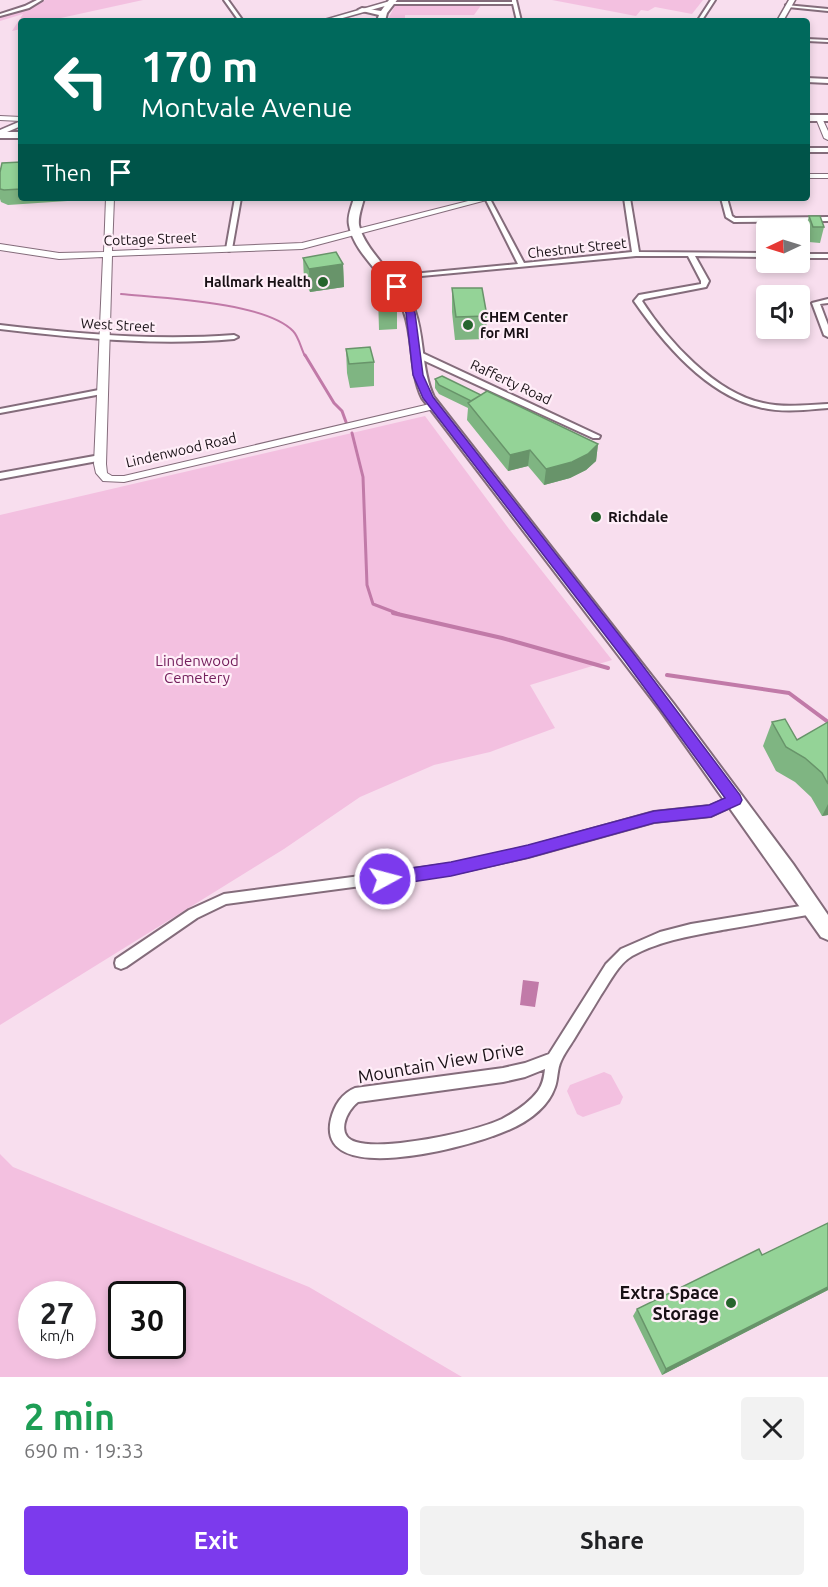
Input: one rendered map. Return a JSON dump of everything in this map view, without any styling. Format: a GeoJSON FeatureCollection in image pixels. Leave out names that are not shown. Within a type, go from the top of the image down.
{"type":"FeatureCollection","features":[{"type":"Feature","properties":{"kind":"main road"},"geometry":{"type":"LineString","coordinates":[[334,18],[392,2]]}},
{"type":"Feature","properties":{"kind":"main road"},"geometry":{"type":"LineString","coordinates":[[362,10],[382,17],[392,2]]}},
{"type":"Feature","properties":{"kind":"main road"},"geometry":{"type":"LineString","coordinates":[[782,18],[790,3]]}},
{"type":"Feature","properties":{"kind":"main road"},"geometry":{"type":"LineString","coordinates":[[810,118],[828,118]]}},
{"type":"Feature","properties":{"kind":"main road"},"geometry":{"type":"LineString","coordinates":[[0,134],[18,124]]}},
{"type":"Feature","properties":{"kind":"main road"},"geometry":{"type":"LineString","coordinates":[[0,134],[18,134]]}},
{"type":"Feature","properties":{"kind":"main road"},"geometry":{"type":"LineString","coordinates":[[358,201],[354,221],[360,238],[391,278],[410,309],[421,385],[434,406],[629,658],[735,800],[828,931]]}},
{"type":"Feature","properties":{"kind":"street"},"geometry":{"type":"LineString","coordinates":[[0,15],[27,7],[40,0]]}},
{"type":"Feature","properties":{"kind":"street"},"geometry":{"type":"LineString","coordinates":[[226,0],[239,18]]}},
{"type":"Feature","properties":{"kind":"street"},"geometry":{"type":"LineString","coordinates":[[701,18],[712,0]]}},
{"type":"Feature","properties":{"kind":"street"},"geometry":{"type":"LineString","coordinates":[[392,2],[514,1],[518,18]]}},
{"type":"Feature","properties":{"kind":"street"},"geometry":{"type":"LineString","coordinates":[[790,3],[828,10]]}},
{"type":"Feature","properties":{"kind":"street"},"geometry":{"type":"LineString","coordinates":[[810,40],[828,41]]}},
{"type":"Feature","properties":{"kind":"street"},"geometry":{"type":"LineString","coordinates":[[810,80],[828,81]]}},
{"type":"Feature","properties":{"kind":"street"},"geometry":{"type":"LineString","coordinates":[[0,118],[18,121]]}},
{"type":"Feature","properties":{"kind":"street"},"geometry":{"type":"LineString","coordinates":[[818,118],[827,136]]}},
{"type":"Feature","properties":{"kind":"street"},"geometry":{"type":"LineString","coordinates":[[810,150],[828,150]]}},
{"type":"Feature","properties":{"kind":"street"},"geometry":{"type":"LineString","coordinates":[[810,176],[828,176]]}},
{"type":"Feature","properties":{"kind":"street"},"geometry":{"type":"LineString","coordinates":[[0,476],[100,458],[110,201]]}},
{"type":"Feature","properties":{"kind":"street"},"geometry":{"type":"LineString","coordinates":[[229,249],[237,201]]}},
{"type":"Feature","properties":{"kind":"street","name":"Cottage Street"},"geometry":{"type":"LineString","coordinates":[[0,247],[49,255],[302,246],[360,238],[478,201]]}},
{"type":"Feature","properties":{"kind":"street"},"geometry":{"type":"LineString","coordinates":[[490,201],[522,265]]}},
{"type":"Feature","properties":{"kind":"street"},"geometry":{"type":"LineString","coordinates":[[627,201],[636,254]]}},
{"type":"Feature","properties":{"kind":"street"},"geometry":{"type":"LineString","coordinates":[[725,201],[729,216],[734,220],[828,219]]}},
{"type":"Feature","properties":{"kind":"street","name":"Chestnut Street"},"geometry":{"type":"LineString","coordinates":[[391,278],[636,254],[756,255]]}},
{"type":"Feature","properties":{"kind":"street"},"geometry":{"type":"LineString","coordinates":[[691,255],[706,282],[704,286],[642,297],[638,302],[684,357],[714,383],[750,403],[774,407],[828,406]]}},
{"type":"Feature","properties":{"kind":"street"},"geometry":{"type":"LineString","coordinates":[[810,256],[828,256]]}},
{"type":"Feature","properties":{"kind":"street"},"geometry":{"type":"LineString","coordinates":[[828,301],[816,304],[828,335]]}},
{"type":"Feature","properties":{"kind":"street","name":"West Street"},"geometry":{"type":"LineString","coordinates":[[0,327],[105,339],[177,341],[234,337]]}},
{"type":"Feature","properties":{"kind":"street","name":"Rafferty Road"},"geometry":{"type":"LineString","coordinates":[[415,353],[596,436]]}},
{"type":"Feature","properties":{"kind":"street"},"geometry":{"type":"LineString","coordinates":[[0,411],[104,391]]}},
{"type":"Feature","properties":{"kind":"street","name":"Lindenwood Road"},"geometry":{"type":"LineString","coordinates":[[100,458],[101,475],[106,479],[117,480],[434,406]]}},
{"type":"Feature","properties":{"kind":"street"},"geometry":{"type":"LineString","coordinates":[[121,963],[192,914],[224,899],[451,869],[528,852],[654,817],[711,811],[735,800]]}},
{"type":"Feature","properties":{"kind":"street","name":"Mountain View Drive"},"geometry":{"type":"LineString","coordinates":[[554,1059],[525,1070],[503,1075],[355,1095],[346,1100],[340,1108],[338,1117],[340,1137],[351,1148],[379,1151],[465,1138],[503,1125],[535,1104],[547,1090],[554,1059],[612,968],[626,953],[660,938],[691,930],[813,909]]}},
{"type":"Feature","properties":{"kind":"green space"},"geometry":{"type":"Polygon","coordinates":[[[45,0],[143,0],[61,18],[20,18],[23,14],[0,21],[0,17],[29,9],[45,0]]]}},
{"type":"Feature","properties":{"kind":"green space"},"geometry":{"type":"Polygon","coordinates":[[[552,0],[703,0],[692,14],[655,7],[648,11],[641,10],[636,16],[552,0]]]}},
{"type":"Feature","properties":{"kind":"green space"},"geometry":{"type":"Polygon","coordinates":[[[396,4],[482,4],[474,15],[405,15],[405,18],[389,18],[396,4]]]}},
{"type":"Feature","properties":{"kind":"green space"},"geometry":{"type":"Polygon","coordinates":[[[18,22],[18,30],[12,31],[18,22]]]}},
{"type":"Feature","properties":{"kind":"green space","name":"Lindenwood Cemetery"},"geometry":{"type":"Polygon","coordinates":[[[425,416],[509,529],[612,660],[530,685],[555,728],[490,752],[434,765],[360,797],[284,849],[0,1025],[0,515],[425,416]]]}},
{"type":"Feature","properties":{"kind":"green space"},"geometry":{"type":"Polygon","coordinates":[[[604,1072],[611,1075],[623,1097],[620,1104],[583,1117],[577,1114],[567,1091],[570,1085],[604,1072]]]}},
{"type":"Feature","properties":{"kind":"green space"},"geometry":{"type":"Polygon","coordinates":[[[0,1154],[13,1167],[309,1287],[462,1377],[0,1377],[0,1154]]]}},
{"type":"Feature","properties":{"kind":"shaded area"},"geometry":{"type":"Polygon","coordinates":[[[523,980],[539,982],[535,1007],[520,1005],[523,980]]]}},
{"type":"Feature","properties":{"kind":"building"},"geometry":{"type":"Polygon","coordinates":[[[18,162],[18,189],[0,189],[2,163],[18,162]]]}},
{"type":"Feature","properties":{"kind":"building"},"geometry":{"type":"Polygon","coordinates":[[[809,216],[820,216],[824,227],[813,227],[809,216]]]}},
{"type":"Feature","properties":{"kind":"building"},"geometry":{"type":"Polygon","coordinates":[[[336,252],[343,264],[309,269],[303,258],[336,252]]]}},
{"type":"Feature","properties":{"kind":"building"},"geometry":{"type":"Polygon","coordinates":[[[452,288],[482,288],[487,316],[456,317],[452,288]]]}},
{"type":"Feature","properties":{"kind":"building"},"geometry":{"type":"Polygon","coordinates":[[[378,295],[396,295],[397,306],[378,306],[378,295]]]}},
{"type":"Feature","properties":{"kind":"building"},"geometry":{"type":"Polygon","coordinates":[[[370,347],[374,362],[349,364],[346,349],[370,347]]]}},
{"type":"Feature","properties":{"kind":"building"},"geometry":{"type":"Polygon","coordinates":[[[442,376],[481,395],[471,401],[439,385],[435,379],[442,376]]]}},
{"type":"Feature","properties":{"kind":"building"},"geometry":{"type":"Polygon","coordinates":[[[487,391],[598,444],[588,454],[572,462],[546,469],[530,450],[510,455],[468,403],[487,391]]]}},
{"type":"Feature","properties":{"kind":"building"},"geometry":{"type":"Polygon","coordinates":[[[785,719],[797,740],[828,722],[828,784],[822,773],[805,758],[786,747],[772,722],[785,719]]]}},
{"type":"Feature","properties":{"kind":"building","name":"Extra Space Storage"},"geometry":{"type":"Polygon","coordinates":[[[828,1223],[828,1287],[666,1369],[637,1309],[759,1249],[762,1255],[828,1223]]]}},
{"type":"Feature","properties":{"kind":"waterway"},"geometry":{"type":"LineString","coordinates":[[121,294],[212,303],[260,314],[279,321],[293,331],[305,356]]}},
{"type":"Feature","properties":{"kind":"waterway"},"geometry":{"type":"LineString","coordinates":[[305,355],[334,403],[342,411],[346,422]]}},
{"type":"Feature","properties":{"kind":"waterway"},"geometry":{"type":"LineString","coordinates":[[352,433],[363,477],[367,585],[373,604],[399,614]]}},
{"type":"Feature","properties":{"kind":"waterway"},"geometry":{"type":"LineString","coordinates":[[393,613],[502,638],[608,668]]}},
{"type":"Feature","properties":{"kind":"waterway"},"geometry":{"type":"LineString","coordinates":[[667,675],[789,693],[828,722]]}},
{"type":"Feature","properties":{"kind":"place","name":"Hallmark Health"},"geometry":{"type":"Point","coordinates":[323,282]}},
{"type":"Feature","properties":{"kind":"place","name":"CHEM Center for MRI"},"geometry":{"type":"Point","coordinates":[468,325]}},
{"type":"Feature","properties":{"kind":"place","name":"Richdale"},"geometry":{"type":"Point","coordinates":[596,517]}},
{"type":"Feature","properties":{"kind":"place","name":"Extra Space Storage"},"geometry":{"type":"Point","coordinates":[731,1303]}},
{"type":"Feature","properties":{"kind":"route"},"geometry":{"type":"LineString","coordinates":[[385,879],[451,869],[528,852],[654,817],[711,811],[735,800],[629,658],[428,398],[418,375],[411,313],[397,287]]}}]}
